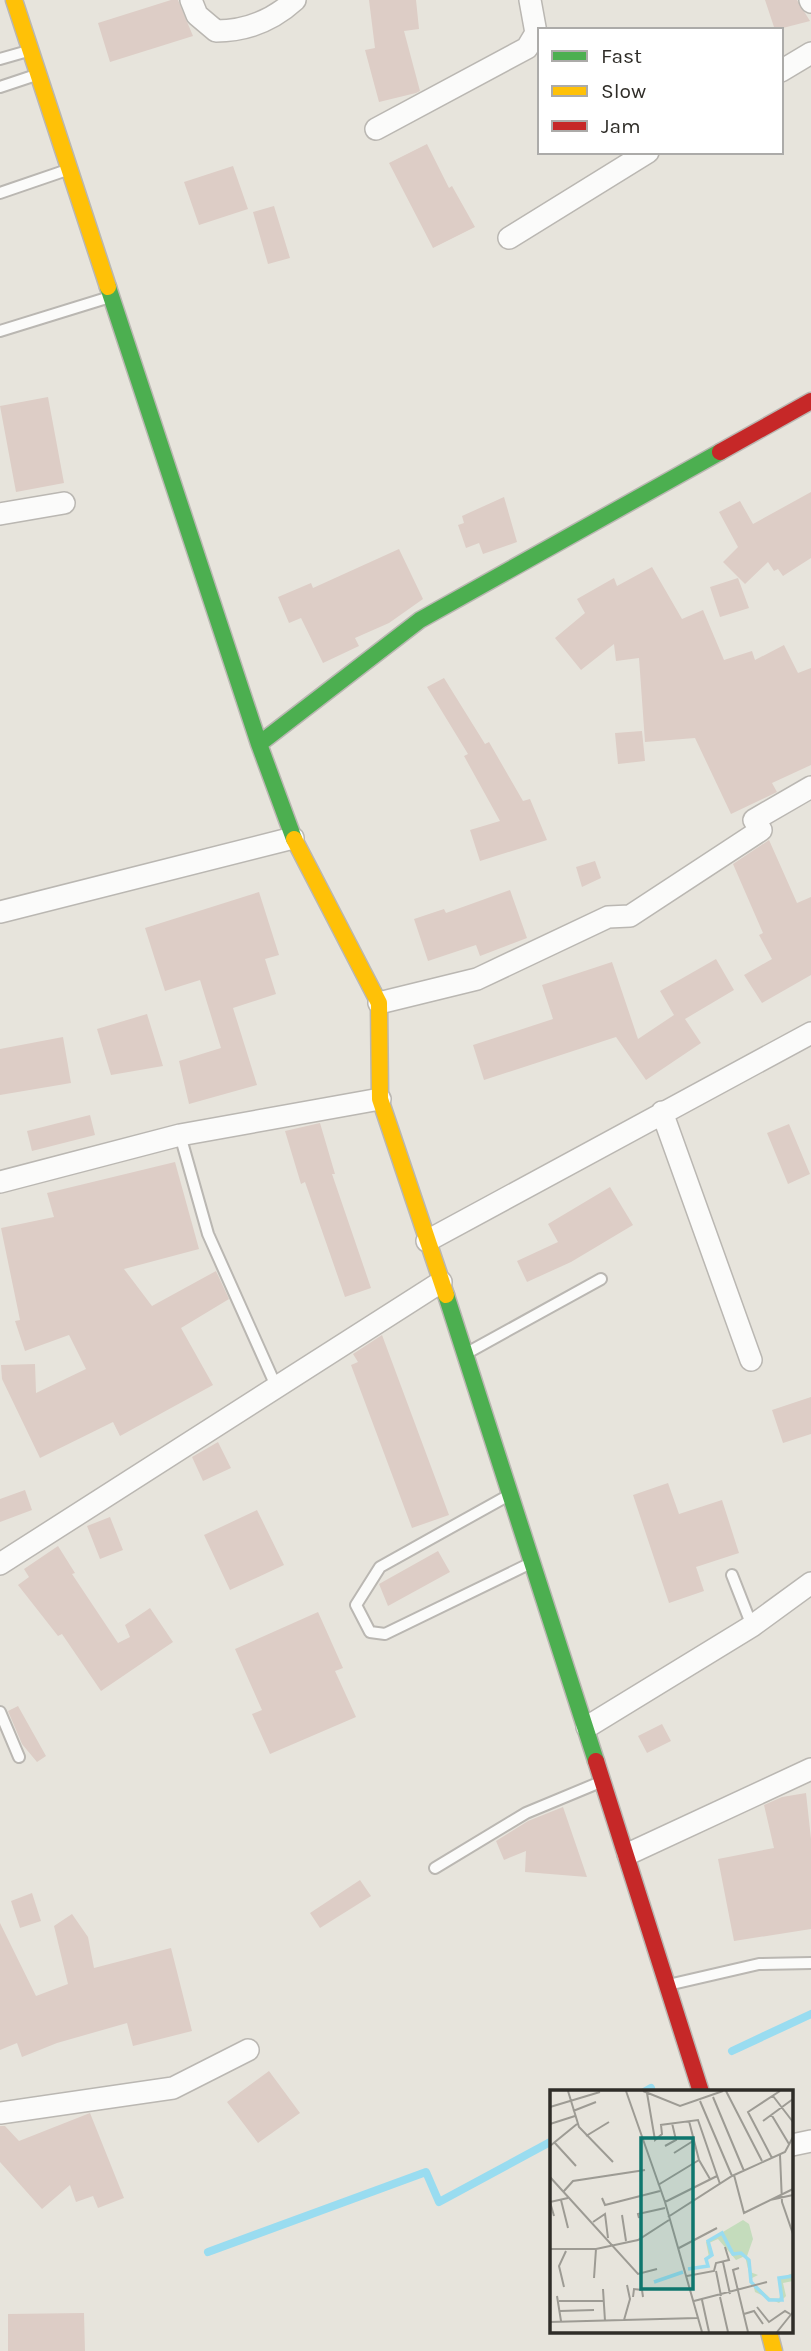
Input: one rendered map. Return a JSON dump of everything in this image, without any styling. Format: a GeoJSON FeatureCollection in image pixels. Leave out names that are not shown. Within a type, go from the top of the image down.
{"type":"FeatureCollection","features":[{"type":"Feature","properties":{"kind":"street"},"geometry":{"type":"LineString","coordinates":[[14,0],[259,744],[293,838],[379,1003],[380,1098],[512,1493],[700,2090]]}},
{"type":"Feature","properties":{"kind":"street"},"geometry":{"type":"LineString","coordinates":[[191,0],[197,15],[216,31],[234,31],[276,17],[295,0]]}},
{"type":"Feature","properties":{"kind":"street"},"geometry":{"type":"LineString","coordinates":[[376,129],[527,48],[536,33],[530,0]]}},
{"type":"Feature","properties":{"kind":"street"},"geometry":{"type":"LineString","coordinates":[[783,70],[811,53]]}},
{"type":"Feature","properties":{"kind":"street"},"geometry":{"type":"LineString","coordinates":[[509,237],[645,154]]}},
{"type":"Feature","properties":{"kind":"street"},"geometry":{"type":"LineString","coordinates":[[259,744],[420,620],[811,401]]}},
{"type":"Feature","properties":{"kind":"street"},"geometry":{"type":"LineString","coordinates":[[0,514],[64,503]]}},
{"type":"Feature","properties":{"kind":"street"},"geometry":{"type":"LineString","coordinates":[[379,1003],[477,979],[608,917],[630,916],[761,830],[754,820],[811,788]]}},
{"type":"Feature","properties":{"kind":"street"},"geometry":{"type":"LineString","coordinates":[[0,912],[293,838]]}},
{"type":"Feature","properties":{"kind":"street"},"geometry":{"type":"LineString","coordinates":[[427,1241],[811,1032]]}},
{"type":"Feature","properties":{"kind":"street"},"geometry":{"type":"LineString","coordinates":[[0,1182],[180,1135],[380,1098]]}},
{"type":"Feature","properties":{"kind":"street"},"geometry":{"type":"LineString","coordinates":[[662,1112],[751,1360]]}},
{"type":"Feature","properties":{"kind":"street"},"geometry":{"type":"LineString","coordinates":[[0,1564],[441,1282]]}},
{"type":"Feature","properties":{"kind":"street"},"geometry":{"type":"LineString","coordinates":[[587,1727],[752,1626],[811,1583]]}},
{"type":"Feature","properties":{"kind":"street"},"geometry":{"type":"LineString","coordinates":[[628,1854],[811,1769]]}},
{"type":"Feature","properties":{"kind":"street"},"geometry":{"type":"LineString","coordinates":[[0,2113],[173,2088],[248,2050]]}},
{"type":"Feature","properties":{"kind":"street"},"geometry":{"type":"LineString","coordinates":[[794,2145],[811,2141]]}},
{"type":"Feature","properties":{"kind":"street"},"geometry":{"type":"LineString","coordinates":[[770,2334],[774,2351]]}},
{"type":"Feature","properties":{"kind":"lane"},"geometry":{"type":"LineString","coordinates":[[0,60],[31,51]]}},
{"type":"Feature","properties":{"kind":"lane"},"geometry":{"type":"LineString","coordinates":[[0,88],[39,74]]}},
{"type":"Feature","properties":{"kind":"lane"},"geometry":{"type":"LineString","coordinates":[[0,193],[71,169]]}},
{"type":"Feature","properties":{"kind":"lane"},"geometry":{"type":"LineString","coordinates":[[0,331],[113,297]]}},
{"type":"Feature","properties":{"kind":"lane"},"geometry":{"type":"LineString","coordinates":[[180,1135],[208,1234],[276,1386]]}},
{"type":"Feature","properties":{"kind":"lane"},"geometry":{"type":"LineString","coordinates":[[465,1354],[601,1279]]}},
{"type":"Feature","properties":{"kind":"lane"},"geometry":{"type":"LineString","coordinates":[[512,1493],[380,1567],[356,1605],[370,1632],[385,1634],[533,1562]]}},
{"type":"Feature","properties":{"kind":"lane"},"geometry":{"type":"LineString","coordinates":[[732,1575],[752,1626]]}},
{"type":"Feature","properties":{"kind":"lane"},"geometry":{"type":"LineString","coordinates":[[0,1712],[19,1757]]}},
{"type":"Feature","properties":{"kind":"lane"},"geometry":{"type":"LineString","coordinates":[[435,1868],[526,1813],[605,1781]]}},
{"type":"Feature","properties":{"kind":"lane"},"geometry":{"type":"LineString","coordinates":[[668,1985],[759,1964],[811,1963]]}},
{"type":"Feature","properties":{"kind":"building"},"geometry":{"type":"Polygon","coordinates":[[[178,0],[193,36],[110,62],[98,23],[178,0]]]}},
{"type":"Feature","properties":{"kind":"building"},"geometry":{"type":"Polygon","coordinates":[[[369,0],[416,0],[419,29],[404,31],[420,91],[379,102],[365,50],[375,48],[369,0]]]}},
{"type":"Feature","properties":{"kind":"building"},"geometry":{"type":"Polygon","coordinates":[[[765,0],[797,0],[810,21],[783,28],[774,28],[765,0]]]}},
{"type":"Feature","properties":{"kind":"building"},"geometry":{"type":"Polygon","coordinates":[[[427,144],[449,188],[452,186],[475,227],[433,248],[389,163],[427,144]]]}},
{"type":"Feature","properties":{"kind":"building"},"geometry":{"type":"Polygon","coordinates":[[[233,166],[248,209],[199,225],[184,182],[233,166]]]}},
{"type":"Feature","properties":{"kind":"building"},"geometry":{"type":"Polygon","coordinates":[[[274,206],[290,258],[268,264],[253,212],[274,206]]]}},
{"type":"Feature","properties":{"kind":"building"},"geometry":{"type":"Polygon","coordinates":[[[48,397],[64,483],[16,492],[0,406],[48,397]]]}},
{"type":"Feature","properties":{"kind":"building"},"geometry":{"type":"Polygon","coordinates":[[[811,492],[811,558],[783,576],[778,569],[774,571],[768,562],[745,584],[723,562],[738,547],[719,512],[740,501],[753,524],[811,492]]]}},
{"type":"Feature","properties":{"kind":"building"},"geometry":{"type":"Polygon","coordinates":[[[504,497],[517,542],[483,554],[479,543],[466,548],[458,525],[464,523],[462,516],[504,497]]]}},
{"type":"Feature","properties":{"kind":"building"},"geometry":{"type":"Polygon","coordinates":[[[399,549],[423,599],[389,623],[355,638],[359,646],[323,663],[301,618],[289,623],[278,597],[311,583],[313,588],[399,549]]]}},
{"type":"Feature","properties":{"kind":"building"},"geometry":{"type":"Polygon","coordinates":[[[652,567],[682,619],[703,610],[724,660],[752,651],[755,660],[784,645],[798,673],[811,668],[811,765],[772,783],[777,792],[731,814],[695,738],[645,742],[639,658],[616,661],[614,644],[581,670],[555,638],[585,613],[577,599],[614,578],[617,586],[652,567]]]}},
{"type":"Feature","properties":{"kind":"building"},"geometry":{"type":"Polygon","coordinates":[[[738,578],[749,608],[720,617],[710,587],[738,578]]]}},
{"type":"Feature","properties":{"kind":"building"},"geometry":{"type":"Polygon","coordinates":[[[444,678],[485,744],[489,742],[523,801],[530,799],[547,840],[480,861],[470,830],[500,821],[464,756],[468,754],[427,687],[444,678]]]}},
{"type":"Feature","properties":{"kind":"building"},"geometry":{"type":"Polygon","coordinates":[[[642,731],[645,761],[618,764],[615,733],[642,731]]]}},
{"type":"Feature","properties":{"kind":"building"},"geometry":{"type":"Polygon","coordinates":[[[769,840],[797,903],[811,897],[811,975],[762,1003],[744,975],[772,959],[759,935],[763,933],[733,864],[769,840]]]}},
{"type":"Feature","properties":{"kind":"building"},"geometry":{"type":"Polygon","coordinates":[[[595,861],[601,878],[582,887],[576,867],[595,861]]]}},
{"type":"Feature","properties":{"kind":"building"},"geometry":{"type":"Polygon","coordinates":[[[510,890],[527,938],[480,956],[476,945],[428,961],[414,919],[444,909],[446,913],[510,890]]]}},
{"type":"Feature","properties":{"kind":"building"},"geometry":{"type":"Polygon","coordinates":[[[259,892],[279,955],[265,959],[276,994],[233,1008],[257,1085],[189,1104],[179,1061],[221,1048],[200,980],[165,991],[145,928],[259,892]]]}},
{"type":"Feature","properties":{"kind":"building"},"geometry":{"type":"Polygon","coordinates":[[[716,959],[734,990],[685,1019],[701,1043],[646,1080],[616,1037],[484,1080],[473,1045],[553,1019],[542,985],[612,962],[638,1039],[674,1015],[660,991],[716,959]]]}},
{"type":"Feature","properties":{"kind":"building"},"geometry":{"type":"Polygon","coordinates":[[[147,1014],[163,1066],[111,1075],[97,1029],[147,1014]]]}},
{"type":"Feature","properties":{"kind":"building"},"geometry":{"type":"Polygon","coordinates":[[[63,1037],[71,1083],[0,1095],[0,1049],[63,1037]]]}},
{"type":"Feature","properties":{"kind":"building"},"geometry":{"type":"Polygon","coordinates":[[[90,1115],[95,1135],[32,1151],[27,1131],[90,1115]]]}},
{"type":"Feature","properties":{"kind":"building"},"geometry":{"type":"Polygon","coordinates":[[[320,1123],[335,1174],[332,1174],[371,1288],[345,1297],[305,1182],[301,1184],[285,1131],[320,1123]]]}},
{"type":"Feature","properties":{"kind":"building"},"geometry":{"type":"Polygon","coordinates":[[[789,1124],[810,1174],[788,1184],[767,1133],[789,1124]]]}},
{"type":"Feature","properties":{"kind":"building"},"geometry":{"type":"Polygon","coordinates":[[[175,1162],[199,1249],[124,1269],[152,1306],[216,1271],[229,1299],[181,1328],[213,1385],[120,1436],[113,1422],[40,1458],[2,1379],[1,1365],[35,1364],[36,1393],[86,1369],[69,1335],[25,1351],[15,1321],[20,1320],[1,1228],[54,1217],[47,1193],[175,1162]]]}},
{"type":"Feature","properties":{"kind":"building"},"geometry":{"type":"Polygon","coordinates":[[[610,1187],[633,1225],[571,1262],[527,1282],[517,1261],[558,1242],[548,1224],[610,1187]]]}},
{"type":"Feature","properties":{"kind":"building"},"geometry":{"type":"Polygon","coordinates":[[[382,1335],[449,1515],[412,1528],[351,1365],[358,1362],[353,1354],[382,1335]]]}},
{"type":"Feature","properties":{"kind":"building"},"geometry":{"type":"Polygon","coordinates":[[[811,1397],[811,1434],[783,1443],[772,1410],[811,1397]]]}},
{"type":"Feature","properties":{"kind":"building"},"geometry":{"type":"Polygon","coordinates":[[[218,1442],[231,1468],[203,1481],[192,1457],[218,1442]]]}},
{"type":"Feature","properties":{"kind":"building"},"geometry":{"type":"Polygon","coordinates":[[[668,1483],[679,1514],[722,1500],[739,1553],[696,1567],[704,1591],[669,1603],[633,1495],[668,1483]]]}},
{"type":"Feature","properties":{"kind":"building"},"geometry":{"type":"Polygon","coordinates":[[[25,1490],[32,1510],[0,1522],[0,1499],[25,1490]]]}},
{"type":"Feature","properties":{"kind":"building"},"geometry":{"type":"Polygon","coordinates":[[[257,1510],[284,1565],[230,1590],[204,1535],[257,1510]]]}},
{"type":"Feature","properties":{"kind":"building"},"geometry":{"type":"Polygon","coordinates":[[[110,1517],[123,1550],[100,1559],[87,1526],[110,1517]]]}},
{"type":"Feature","properties":{"kind":"building"},"geometry":{"type":"Polygon","coordinates":[[[58,1546],[75,1573],[72,1574],[118,1643],[130,1637],[125,1625],[150,1608],[173,1642],[101,1691],[62,1634],[58,1636],[18,1585],[29,1577],[24,1569],[58,1546]]]}},
{"type":"Feature","properties":{"kind":"building"},"geometry":{"type":"Polygon","coordinates":[[[438,1551],[450,1572],[388,1606],[379,1584],[438,1551]]]}},
{"type":"Feature","properties":{"kind":"building"},"geometry":{"type":"Polygon","coordinates":[[[318,1612],[343,1668],[335,1671],[356,1717],[270,1754],[252,1714],[262,1710],[235,1649],[318,1612]]]}},
{"type":"Feature","properties":{"kind":"building"},"geometry":{"type":"Polygon","coordinates":[[[18,1706],[46,1756],[37,1762],[22,1744],[8,1711],[18,1706]]]}},
{"type":"Feature","properties":{"kind":"building"},"geometry":{"type":"Polygon","coordinates":[[[662,1724],[671,1741],[647,1753],[638,1736],[662,1724]]]}},
{"type":"Feature","properties":{"kind":"building"},"geometry":{"type":"Polygon","coordinates":[[[806,1793],[811,1839],[811,1929],[734,1941],[718,1859],[774,1848],[764,1805],[782,1797],[806,1793]]]}},
{"type":"Feature","properties":{"kind":"building"},"geometry":{"type":"Polygon","coordinates":[[[563,1807],[587,1877],[525,1872],[526,1851],[504,1860],[496,1841],[528,1821],[563,1807]]]}},
{"type":"Feature","properties":{"kind":"building"},"geometry":{"type":"Polygon","coordinates":[[[360,1880],[371,1896],[320,1928],[310,1913],[360,1880]]]}},
{"type":"Feature","properties":{"kind":"building"},"geometry":{"type":"Polygon","coordinates":[[[32,1893],[41,1921],[20,1928],[11,1901],[32,1893]]]}},
{"type":"Feature","properties":{"kind":"building"},"geometry":{"type":"Polygon","coordinates":[[[72,1914],[88,1937],[94,1968],[171,1948],[192,2031],[133,2046],[127,2023],[57,2043],[22,2057],[17,2043],[0,2050],[0,1923],[36,1996],[68,1984],[54,1926],[72,1914]]]}},
{"type":"Feature","properties":{"kind":"building"},"geometry":{"type":"Polygon","coordinates":[[[269,2071],[300,2113],[258,2143],[227,2102],[269,2071]]]}},
{"type":"Feature","properties":{"kind":"building"},"geometry":{"type":"Polygon","coordinates":[[[90,2113],[124,2198],[98,2208],[93,2196],[76,2202],[70,2185],[42,2209],[0,2162],[0,2126],[5,2126],[19,2141],[90,2113]]]}},
{"type":"Feature","properties":{"kind":"building"},"geometry":{"type":"Polygon","coordinates":[[[84,2313],[85,2351],[8,2351],[8,2314],[84,2313]]]}},
{"type":"Feature","properties":{"kind":"waterway"},"geometry":{"type":"LineString","coordinates":[[732,2051],[811,2014]]}},
{"type":"Feature","properties":{"kind":"waterway"},"geometry":{"type":"LineString","coordinates":[[648,2090],[651,2088]]}},
{"type":"Feature","properties":{"kind":"waterway"},"geometry":{"type":"LineString","coordinates":[[208,2252],[426,2172],[439,2202],[550,2142]]}},
{"type":"Feature","properties":{"kind":"traffic: fast"},"geometry":{"type":"LineString","coordinates":[[108,287],[259,744],[294,839]]}},
{"type":"Feature","properties":{"kind":"traffic: fast"},"geometry":{"type":"LineString","coordinates":[[259,744],[420,620],[720,452]]}},
{"type":"Feature","properties":{"kind":"traffic: fast"},"geometry":{"type":"LineString","coordinates":[[446,1295],[596,1761]]}},
{"type":"Feature","properties":{"kind":"traffic: slow"},"geometry":{"type":"LineString","coordinates":[[14,0],[108,287]]}},
{"type":"Feature","properties":{"kind":"traffic: slow"},"geometry":{"type":"LineString","coordinates":[[294,839],[379,1003],[380,1099],[446,1295]]}},
{"type":"Feature","properties":{"kind":"traffic: slow"},"geometry":{"type":"LineString","coordinates":[[770,2334],[774,2351]]}},
{"type":"Feature","properties":{"kind":"traffic: jam"},"geometry":{"type":"LineString","coordinates":[[720,452],[811,401]]}},
{"type":"Feature","properties":{"kind":"traffic: jam"},"geometry":{"type":"LineString","coordinates":[[596,1761],[700,2090]]}}]}
